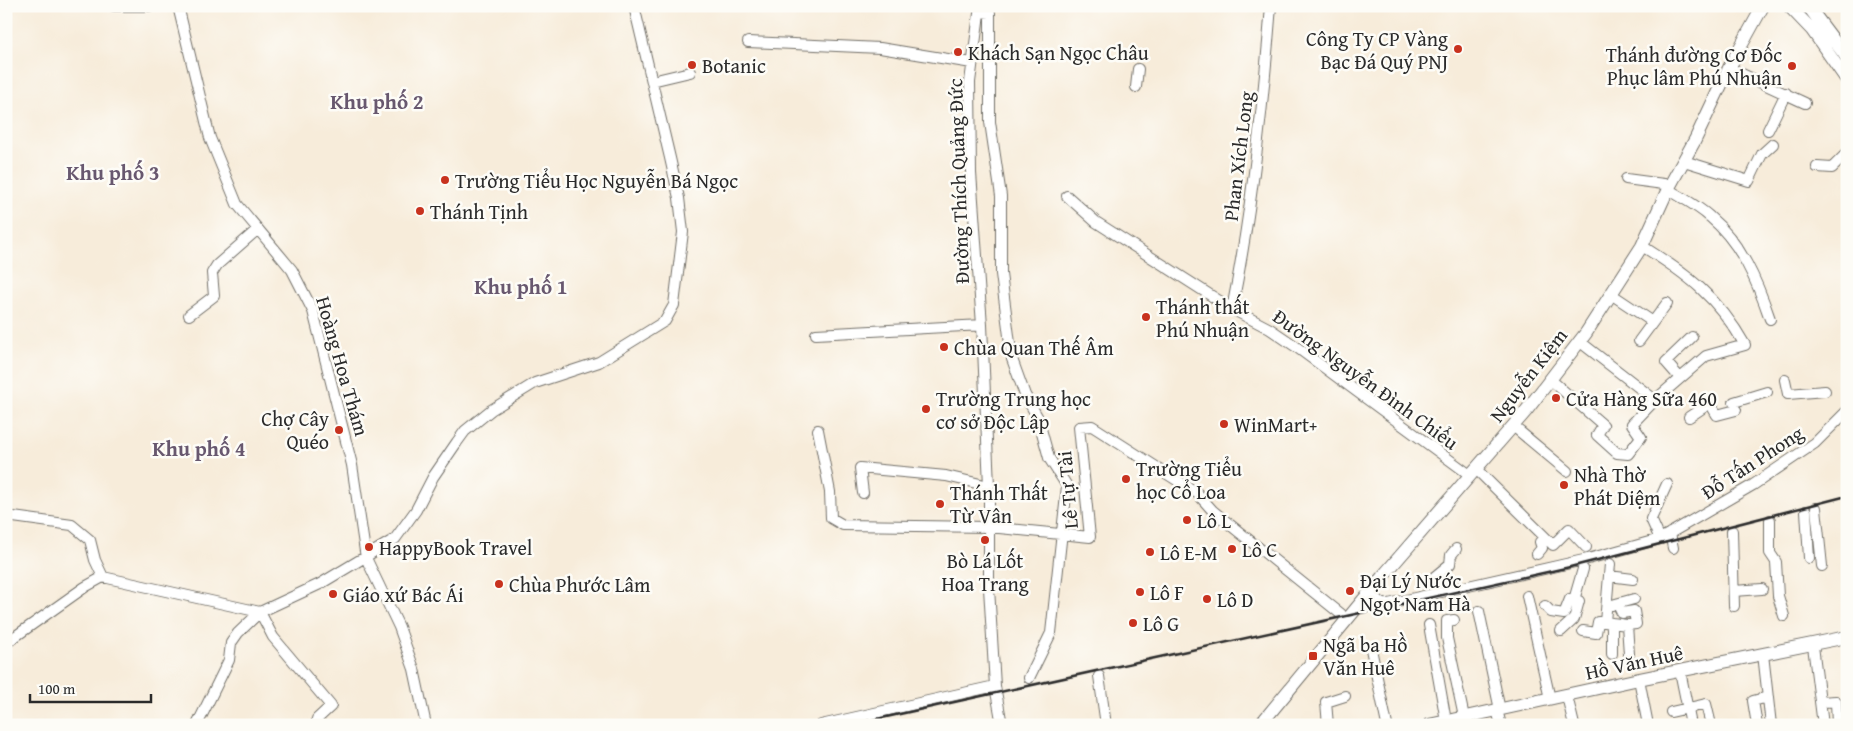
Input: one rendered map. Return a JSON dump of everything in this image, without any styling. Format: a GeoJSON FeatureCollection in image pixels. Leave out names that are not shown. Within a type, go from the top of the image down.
{"type":"FeatureCollection","features":[{"type":"Feature","properties":{"kind":"main road","name":"Nguyễn Kiệm"},"geometry":{"type":"LineString","coordinates":[[1260,725],[1370,593],[1514,426],[1580,341],[1642,246],[1755,12],[1763,6]]}},
{"type":"Feature","properties":{"kind":"main road"},"geometry":{"type":"LineString","coordinates":[[1789,6],[1812,30],[1847,80]]}},
{"type":"Feature","properties":{"kind":"main road"},"geometry":{"type":"LineString","coordinates":[[1808,6],[1847,58]]}},
{"type":"Feature","properties":{"kind":"main road","name":"Hồ Văn Huê"},"geometry":{"type":"LineString","coordinates":[[1429,725],[1639,679],[1813,646],[1847,637]]}},
{"type":"Feature","properties":{"kind":"street"},"geometry":{"type":"LineString","coordinates":[[114,6],[149,6]]}},
{"type":"Feature","properties":{"kind":"street","name":"Hoàng Hoa Thám"},"geometry":{"type":"LineString","coordinates":[[178,6],[210,138],[237,204],[292,270],[313,311],[352,465],[366,558],[399,627],[412,661],[419,684],[426,725]]}},
{"type":"Feature","properties":{"kind":"street"},"geometry":{"type":"LineString","coordinates":[[197,725],[229,660],[231,643],[238,633],[260,612],[320,584],[395,539],[416,510],[433,477],[461,437],[491,410],[535,383],[599,362],[665,320],[674,305],[682,232],[679,198],[634,6]]}},
{"type":"Feature","properties":{"kind":"street","name":"Phan Xích Long"},"geometry":{"type":"LineString","coordinates":[[1232,309],[1244,248],[1262,111],[1271,6]]}},
{"type":"Feature","properties":{"kind":"street"},"geometry":{"type":"LineString","coordinates":[[980,9],[990,13],[990,122],[1000,196],[1001,274],[1012,358],[1025,395],[1038,418],[1049,458],[1067,486],[1051,633],[1029,678]]}},
{"type":"Feature","properties":{"kind":"street","name":"Đường Thích Quảng Đức"},"geometry":{"type":"LineString","coordinates":[[980,9],[970,78],[971,173],[982,325],[989,486]]}},
{"type":"Feature","properties":{"kind":"street"},"geometry":{"type":"LineString","coordinates":[[748,42],[880,48],[972,63]]}},
{"type":"Feature","properties":{"kind":"street"},"geometry":{"type":"LineString","coordinates":[[974,48],[989,50]]}},
{"type":"Feature","properties":{"kind":"street"},"geometry":{"type":"LineString","coordinates":[[1728,68],[1805,103]]}},
{"type":"Feature","properties":{"kind":"street"},"geometry":{"type":"LineString","coordinates":[[1136,87],[1138,69]]}},
{"type":"Feature","properties":{"kind":"street"},"geometry":{"type":"LineString","coordinates":[[652,82],[690,72]]}},
{"type":"Feature","properties":{"kind":"street"},"geometry":{"type":"LineString","coordinates":[[970,78],[989,80]]}},
{"type":"Feature","properties":{"kind":"street"},"geometry":{"type":"LineString","coordinates":[[1768,130],[1786,93]]}},
{"type":"Feature","properties":{"kind":"street"},"geometry":{"type":"LineString","coordinates":[[1684,161],[1749,181],[1762,154],[1773,144]]}},
{"type":"Feature","properties":{"kind":"street"},"geometry":{"type":"LineString","coordinates":[[1817,167],[1832,168],[1847,153]]}},
{"type":"Feature","properties":{"kind":"street"},"geometry":{"type":"LineString","coordinates":[[1626,179],[1670,187],[1709,215],[1724,230],[1745,259],[1770,319]]}},
{"type":"Feature","properties":{"kind":"street","name":"Đường Nguyễn Đình Chiểu"},"geometry":{"type":"LineString","coordinates":[[1068,196],[1096,222],[1232,309],[1270,329],[1473,472],[1545,538]]}},
{"type":"Feature","properties":{"kind":"street"},"geometry":{"type":"LineString","coordinates":[[189,315],[214,296],[212,273],[216,265],[258,229]]}},
{"type":"Feature","properties":{"kind":"street"},"geometry":{"type":"LineString","coordinates":[[1551,380],[1603,425],[1597,435],[1618,453],[1628,454],[1641,437],[1632,424],[1655,400],[1706,356],[1745,344],[1731,320],[1711,298],[1682,271],[1642,246]]}},
{"type":"Feature","properties":{"kind":"street"},"geometry":{"type":"LineString","coordinates":[[1611,294],[1653,322]]}},
{"type":"Feature","properties":{"kind":"street"},"geometry":{"type":"LineString","coordinates":[[1638,341],[1667,303]]}},
{"type":"Feature","properties":{"kind":"street"},"geometry":{"type":"LineString","coordinates":[[816,334],[982,325]]}},
{"type":"Feature","properties":{"kind":"street"},"geometry":{"type":"LineString","coordinates":[[1680,378],[1666,362],[1692,337]]}},
{"type":"Feature","properties":{"kind":"street"},"geometry":{"type":"LineString","coordinates":[[1580,341],[1655,400]]}},
{"type":"Feature","properties":{"kind":"street"},"geometry":{"type":"LineString","coordinates":[[1785,380],[1788,394],[1826,391]]}},
{"type":"Feature","properties":{"kind":"street"},"geometry":{"type":"LineString","coordinates":[[1690,417],[1710,403],[1718,415],[1767,392]]}},
{"type":"Feature","properties":{"kind":"street","name":"Đỗ Tấn Phong"},"geometry":{"type":"LineString","coordinates":[[1370,593],[1384,605],[1588,559],[1660,539],[1753,485],[1815,443],[1847,411]]}},
{"type":"Feature","properties":{"kind":"street","name":"Lê Tự Tài"},"geometry":{"type":"LineString","coordinates":[[818,430],[830,492],[832,518],[843,525],[989,527],[1090,537],[1079,428],[1092,426],[1197,493],[1213,511],[1341,614]]}},
{"type":"Feature","properties":{"kind":"street"},"geometry":{"type":"LineString","coordinates":[[1514,426],[1567,471]]}},
{"type":"Feature","properties":{"kind":"street"},"geometry":{"type":"LineString","coordinates":[[863,493],[860,468],[946,476],[989,486],[990,588],[996,686],[1002,725]]}},
{"type":"Feature","properties":{"kind":"street"},"geometry":{"type":"LineString","coordinates":[[1660,539],[1650,519],[1667,484]]}},
{"type":"Feature","properties":{"kind":"street"},"geometry":{"type":"LineString","coordinates":[[1809,558],[1811,509],[1822,566]]}},
{"type":"Feature","properties":{"kind":"street"},"geometry":{"type":"LineString","coordinates":[[6,516],[72,525],[90,540],[95,560],[103,577]]}},
{"type":"Feature","properties":{"kind":"street"},"geometry":{"type":"LineString","coordinates":[[1770,520],[1770,554],[1776,562],[1778,596],[1784,616]]}},
{"type":"Feature","properties":{"kind":"street"},"geometry":{"type":"LineString","coordinates":[[1537,554],[1542,548],[1540,542],[1545,538],[1553,545],[1569,529],[1586,547]]}},
{"type":"Feature","properties":{"kind":"street"},"geometry":{"type":"LineString","coordinates":[[1732,531],[1734,606]]}},
{"type":"Feature","properties":{"kind":"street"},"geometry":{"type":"LineString","coordinates":[[1670,533],[1673,548]]}},
{"type":"Feature","properties":{"kind":"street"},"geometry":{"type":"LineString","coordinates":[[1433,578],[1450,564],[1450,555],[1456,549]]}},
{"type":"Feature","properties":{"kind":"street"},"geometry":{"type":"LineString","coordinates":[[1610,564],[1607,604],[1612,654]]}},
{"type":"Feature","properties":{"kind":"street"},"geometry":{"type":"LineString","coordinates":[[1574,600],[1584,570]]}},
{"type":"Feature","properties":{"kind":"street"},"geometry":{"type":"LineString","coordinates":[[1609,576],[1633,579]]}},
{"type":"Feature","properties":{"kind":"street"},"geometry":{"type":"LineString","coordinates":[[6,643],[85,587],[103,577],[260,612],[273,637],[331,706],[317,719]]}},
{"type":"Feature","properties":{"kind":"street"},"geometry":{"type":"LineString","coordinates":[[1734,591],[1762,589]]}},
{"type":"Feature","properties":{"kind":"street"},"geometry":{"type":"LineString","coordinates":[[1528,596],[1550,699]]}},
{"type":"Feature","properties":{"kind":"street"},"geometry":{"type":"LineString","coordinates":[[1546,606],[1551,612],[1564,614],[1570,599],[1579,601],[1574,619],[1561,631]]}},
{"type":"Feature","properties":{"kind":"street"},"geometry":{"type":"LineString","coordinates":[[1607,604],[1618,605],[1622,601],[1634,599]]}},
{"type":"Feature","properties":{"kind":"street"},"geometry":{"type":"LineString","coordinates":[[1583,631],[1596,632],[1598,622],[1636,624],[1634,612],[1622,613],[1618,605]]}},
{"type":"Feature","properties":{"kind":"street"},"geometry":{"type":"LineString","coordinates":[[1479,611],[1499,710],[1500,725]]}},
{"type":"Feature","properties":{"kind":"street"},"geometry":{"type":"LineString","coordinates":[[1454,620],[1447,621],[1447,638],[1464,717]]}},
{"type":"Feature","properties":{"kind":"street"},"geometry":{"type":"LineString","coordinates":[[1429,624],[1446,721]]}},
{"type":"Feature","properties":{"kind":"street"},"geometry":{"type":"LineString","coordinates":[[1627,625],[1629,654]]}},
{"type":"Feature","properties":{"kind":"street"},"geometry":{"type":"LineString","coordinates":[[1813,646],[1823,725]]}},
{"type":"Feature","properties":{"kind":"street"},"geometry":{"type":"LineString","coordinates":[[1371,649],[1387,725]]}},
{"type":"Feature","properties":{"kind":"street"},"geometry":{"type":"LineString","coordinates":[[1763,654],[1771,725]]}},
{"type":"Feature","properties":{"kind":"street"},"geometry":{"type":"LineString","coordinates":[[1680,671],[1691,725]]}},
{"type":"Feature","properties":{"kind":"street"},"geometry":{"type":"LineString","coordinates":[[1099,676],[1106,725]]}},
{"type":"Feature","properties":{"kind":"street"},"geometry":{"type":"LineString","coordinates":[[1639,679],[1648,725]]}},
{"type":"Feature","properties":{"kind":"street"},"geometry":{"type":"LineString","coordinates":[[821,725],[996,686]]}},
{"type":"Feature","properties":{"kind":"street"},"geometry":{"type":"LineString","coordinates":[[1328,725],[1326,702],[1345,696]]}},
{"type":"Feature","properties":{"kind":"street"},"geometry":{"type":"LineString","coordinates":[[1567,696],[1574,725]]}},
{"type":"Feature","properties":{"kind":"street"},"geometry":{"type":"LineString","coordinates":[[1757,725],[1753,701],[1768,697]]}},
{"type":"Feature","properties":{"kind":"street"},"geometry":{"type":"LineString","coordinates":[[1820,702],[1836,701],[1837,725]]}},
{"type":"Feature","properties":{"kind":"street"},"geometry":{"type":"LineString","coordinates":[[1671,712],[1706,704],[1711,725]]}},
{"type":"Feature","properties":{"kind":"railway"},"geometry":{"type":"LineString","coordinates":[[850,725],[1570,567],[1847,496]]}},
{"type":"Feature","properties":{"kind":"place","name":"Công Ty CP Vàng Bạc Đá Quý PNJ"},"geometry":{"type":"Point","coordinates":[1458,49]}},
{"type":"Feature","properties":{"kind":"place","name":"Khách Sạn Ngọc Châu"},"geometry":{"type":"Point","coordinates":[958,52]}},
{"type":"Feature","properties":{"kind":"place","name":"Botanic"},"geometry":{"type":"Point","coordinates":[692,65]}},
{"type":"Feature","properties":{"kind":"place","name":"Thánh đường Cơ Đốc Phục lâm Phú Nhuận"},"geometry":{"type":"Point","coordinates":[1792,66]}},
{"type":"Feature","properties":{"kind":"place","name":"Trường Tiểu Học Nguyễn Bá Ngọc"},"geometry":{"type":"Point","coordinates":[445,180]}},
{"type":"Feature","properties":{"kind":"place","name":"Thánh Tịnh"},"geometry":{"type":"Point","coordinates":[420,211]}},
{"type":"Feature","properties":{"kind":"place","name":"Thánh thất Phú Nhuận"},"geometry":{"type":"Point","coordinates":[1146,317]}},
{"type":"Feature","properties":{"kind":"place","name":"Chùa Quan Thế Âm"},"geometry":{"type":"Point","coordinates":[944,347]}},
{"type":"Feature","properties":{"kind":"place","name":"Cửa Hàng Sữa 460"},"geometry":{"type":"Point","coordinates":[1556,398]}},
{"type":"Feature","properties":{"kind":"place","name":"Trường Trung học cơ sở Độc Lập"},"geometry":{"type":"Point","coordinates":[926,409]}},
{"type":"Feature","properties":{"kind":"place","name":"WinMart+"},"geometry":{"type":"Point","coordinates":[1224,424]}},
{"type":"Feature","properties":{"kind":"place","name":"Chợ Cây Quéo"},"geometry":{"type":"Point","coordinates":[339,430]}},
{"type":"Feature","properties":{"kind":"place","name":"Trường Tiểu học Cổ Loa"},"geometry":{"type":"Point","coordinates":[1126,479]}},
{"type":"Feature","properties":{"kind":"place","name":"Nhà Thờ Phát Diệm"},"geometry":{"type":"Point","coordinates":[1564,485]}},
{"type":"Feature","properties":{"kind":"place","name":"Thánh Thất Từ Vân"},"geometry":{"type":"Point","coordinates":[940,504]}},
{"type":"Feature","properties":{"kind":"place","name":"Lô L"},"geometry":{"type":"Point","coordinates":[1187,520]}},
{"type":"Feature","properties":{"kind":"place","name":"Bò Lá Lốt Hoa Trang"},"geometry":{"type":"Point","coordinates":[985,540]}},
{"type":"Feature","properties":{"kind":"place","name":"HappyBook Travel"},"geometry":{"type":"Point","coordinates":[369,547]}},
{"type":"Feature","properties":{"kind":"place","name":"Lô C"},"geometry":{"type":"Point","coordinates":[1232,549]}},
{"type":"Feature","properties":{"kind":"place","name":"Lô E-M"},"geometry":{"type":"Point","coordinates":[1150,552]}},
{"type":"Feature","properties":{"kind":"place","name":"Chùa Phước Lâm"},"geometry":{"type":"Point","coordinates":[499,584]}},
{"type":"Feature","properties":{"kind":"place","name":"Đại Lý Nước Ngọt Nam Hà"},"geometry":{"type":"Point","coordinates":[1350,591]}},
{"type":"Feature","properties":{"kind":"place","name":"Lô F"},"geometry":{"type":"Point","coordinates":[1140,592]}},
{"type":"Feature","properties":{"kind":"place","name":"Giáo xứ Bác Ái"},"geometry":{"type":"Point","coordinates":[333,594]}},
{"type":"Feature","properties":{"kind":"place","name":"Lô D"},"geometry":{"type":"Point","coordinates":[1207,599]}},
{"type":"Feature","properties":{"kind":"place","name":"Lô G"},"geometry":{"type":"Point","coordinates":[1133,623]}},
{"type":"Feature","properties":{"kind":"place","name":"Ngã ba Hồ Văn Huê"},"geometry":{"type":"Point","coordinates":[1313,656]}},
{"type":"Feature","properties":{"kind":"district","name":"Khu phố 2"},"geometry":{"type":"Point","coordinates":[377,101]}},
{"type":"Feature","properties":{"kind":"district","name":"Khu phố 3"},"geometry":{"type":"Point","coordinates":[113,172]}},
{"type":"Feature","properties":{"kind":"district","name":"Khu phố 1"},"geometry":{"type":"Point","coordinates":[521,286]}},
{"type":"Feature","properties":{"kind":"district","name":"Khu phố 4"},"geometry":{"type":"Point","coordinates":[199,448]}}]}
